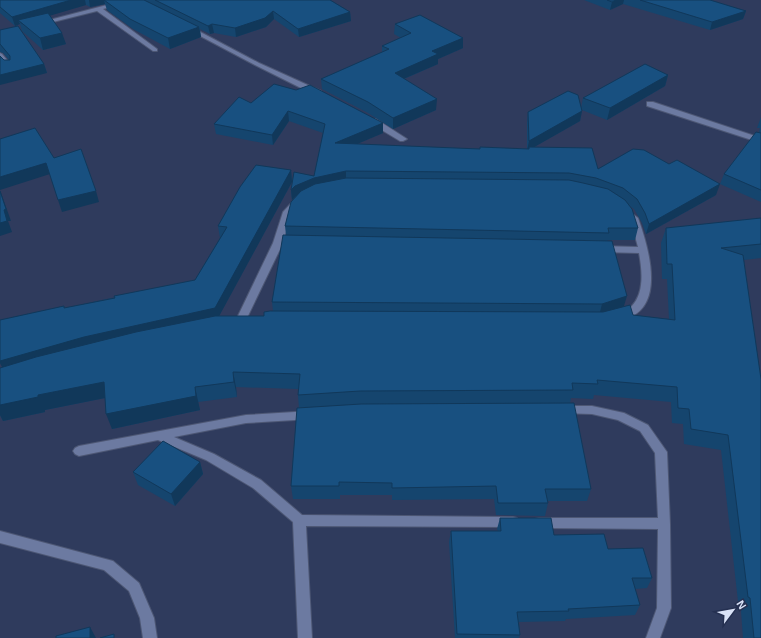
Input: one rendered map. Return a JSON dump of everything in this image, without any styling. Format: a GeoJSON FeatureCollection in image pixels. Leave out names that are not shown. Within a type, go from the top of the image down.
{"type":"FeatureCollection","features":[{"type":"Feature","properties":{"kind":"street"},"geometry":{"type":"LineString","coordinates":[[34,25],[133,0]]}},
{"type":"Feature","properties":{"kind":"street"},"geometry":{"type":"LineString","coordinates":[[98,9],[155,50]]}},
{"type":"Feature","properties":{"kind":"street"},"geometry":{"type":"LineString","coordinates":[[184,25],[257,64],[324,96]]}},
{"type":"Feature","properties":{"kind":"street"},"geometry":{"type":"LineString","coordinates":[[0,54],[10,67]]}},
{"type":"Feature","properties":{"kind":"street"},"geometry":{"type":"LineString","coordinates":[[650,104],[761,142]]}},
{"type":"Feature","properties":{"kind":"street"},"geometry":{"type":"LineString","coordinates":[[364,116],[403,139]]}},
{"type":"Feature","properties":{"kind":"street"},"geometry":{"type":"LineString","coordinates":[[256,320],[237,321],[282,244],[287,212],[300,199],[306,196]]}},
{"type":"Feature","properties":{"kind":"street"},"geometry":{"type":"LineString","coordinates":[[612,319],[625,316],[642,303],[646,290],[644,250],[632,214],[628,210]]}},
{"type":"Feature","properties":{"kind":"street"},"geometry":{"type":"LineString","coordinates":[[588,249],[644,250]]}},
{"type":"Feature","properties":{"kind":"street"},"geometry":{"type":"LineString","coordinates":[[554,410],[592,410],[620,416],[644,428],[660,452],[664,524],[664,608],[653,638]]}},
{"type":"Feature","properties":{"kind":"street"},"geometry":{"type":"LineString","coordinates":[[79,450],[246,419],[322,414]]}},
{"type":"Feature","properties":{"kind":"street"},"geometry":{"type":"LineString","coordinates":[[159,436],[210,457],[257,484],[299,520],[664,524]]}},
{"type":"Feature","properties":{"kind":"street"},"geometry":{"type":"LineString","coordinates":[[299,520],[305,638]]}},
{"type":"Feature","properties":{"kind":"street"},"geometry":{"type":"LineString","coordinates":[[0,537],[108,565],[134,587],[147,618],[150,638]]}},
{"type":"Feature","properties":{"kind":"building"},"geometry":{"type":"Polygon","coordinates":[[[0,0],[71,0],[12,17],[0,7],[0,0]]]}},
{"type":"Feature","properties":{"kind":"building"},"geometry":{"type":"Polygon","coordinates":[[[104,0],[144,0],[199,27],[168,38],[130,19],[104,0]]]}},
{"type":"Feature","properties":{"kind":"building"},"geometry":{"type":"Polygon","coordinates":[[[155,0],[330,0],[350,12],[298,29],[273,11],[265,18],[235,28],[212,24],[208,26],[155,0]]]}},
{"type":"Feature","properties":{"kind":"building"},"geometry":{"type":"Polygon","coordinates":[[[640,0],[710,0],[746,11],[712,22],[640,0]]]}},
{"type":"Feature","properties":{"kind":"building"},"geometry":{"type":"Polygon","coordinates":[[[48,13],[62,33],[40,38],[18,20],[48,13]]]}},
{"type":"Feature","properties":{"kind":"building"},"geometry":{"type":"Polygon","coordinates":[[[420,15],[463,38],[432,51],[438,54],[395,73],[437,99],[393,118],[368,102],[321,79],[389,49],[382,46],[411,33],[395,24],[420,15]]]}},
{"type":"Feature","properties":{"kind":"building"},"geometry":{"type":"Polygon","coordinates":[[[18,26],[44,64],[0,75],[0,56],[4,60],[10,60],[10,56],[0,44],[0,30],[18,26]]]}},
{"type":"Feature","properties":{"kind":"building"},"geometry":{"type":"Polygon","coordinates":[[[645,64],[668,75],[610,108],[583,98],[645,64]]]}},
{"type":"Feature","properties":{"kind":"building"},"geometry":{"type":"Polygon","coordinates":[[[274,84],[296,90],[310,85],[383,123],[335,143],[480,149],[480,147],[529,149],[529,147],[592,148],[598,169],[633,149],[644,150],[669,164],[677,160],[720,184],[649,224],[637,199],[623,188],[596,178],[569,173],[346,171],[314,178],[295,186],[291,190],[294,172],[314,176],[325,124],[288,111],[272,135],[214,124],[239,97],[251,103],[274,84]]]}},
{"type":"Feature","properties":{"kind":"building"},"geometry":{"type":"Polygon","coordinates":[[[568,91],[578,95],[582,111],[529,141],[528,112],[568,91]]]}},
{"type":"Feature","properties":{"kind":"building"},"geometry":{"type":"Polygon","coordinates":[[[35,128],[54,158],[81,149],[96,191],[58,200],[46,163],[0,177],[0,139],[35,128]]]}},
{"type":"Feature","properties":{"kind":"building"},"geometry":{"type":"Polygon","coordinates":[[[756,132],[761,133],[761,190],[724,174],[756,132]]]}},
{"type":"Feature","properties":{"kind":"building"},"geometry":{"type":"Polygon","coordinates":[[[256,165],[291,170],[215,308],[84,337],[0,361],[0,320],[64,306],[64,308],[115,298],[114,296],[195,280],[227,227],[218,226],[240,187],[256,165]]]}},
{"type":"Feature","properties":{"kind":"building"},"geometry":{"type":"Polygon","coordinates":[[[346,178],[569,180],[608,189],[625,200],[632,209],[638,228],[608,228],[609,233],[285,226],[291,202],[301,191],[315,184],[346,178]]]}},
{"type":"Feature","properties":{"kind":"building"},"geometry":{"type":"Polygon","coordinates":[[[0,191],[6,209],[4,210],[7,221],[0,223],[0,191]]]}},
{"type":"Feature","properties":{"kind":"building"},"geometry":{"type":"Polygon","coordinates":[[[761,218],[761,244],[721,248],[743,255],[761,379],[761,638],[754,638],[728,435],[691,429],[689,409],[678,408],[677,387],[597,380],[598,384],[572,383],[573,390],[360,391],[298,395],[300,374],[233,372],[234,382],[195,387],[196,396],[106,414],[104,382],[38,395],[38,397],[0,405],[0,368],[36,357],[136,332],[215,316],[264,316],[264,312],[270,311],[603,312],[630,305],[633,315],[675,320],[672,264],[667,264],[666,228],[761,218]]]}},
{"type":"Feature","properties":{"kind":"building"},"geometry":{"type":"Polygon","coordinates":[[[283,235],[612,241],[627,296],[602,304],[272,302],[283,235]]]}},
{"type":"Feature","properties":{"kind":"building"},"geometry":{"type":"Polygon","coordinates":[[[574,403],[591,489],[545,489],[548,503],[498,503],[496,486],[392,488],[392,483],[339,482],[339,486],[291,486],[297,408],[361,404],[574,403]]]}},
{"type":"Feature","properties":{"kind":"building"},"geometry":{"type":"Polygon","coordinates":[[[163,441],[200,462],[171,494],[133,472],[163,441]]]}},
{"type":"Feature","properties":{"kind":"building"},"geometry":{"type":"Polygon","coordinates":[[[500,518],[551,518],[554,535],[604,534],[608,549],[643,548],[652,578],[632,578],[640,605],[568,609],[569,611],[517,612],[520,635],[457,634],[451,531],[501,531],[500,518]]]}},
{"type":"Feature","properties":{"kind":"building"},"geometry":{"type":"Polygon","coordinates":[[[90,627],[90,638],[56,638],[56,636],[90,627]]]}},
{"type":"Feature","properties":{"kind":"building"},"geometry":{"type":"Polygon","coordinates":[[[114,634],[114,638],[100,638],[114,634]]]}}]}
